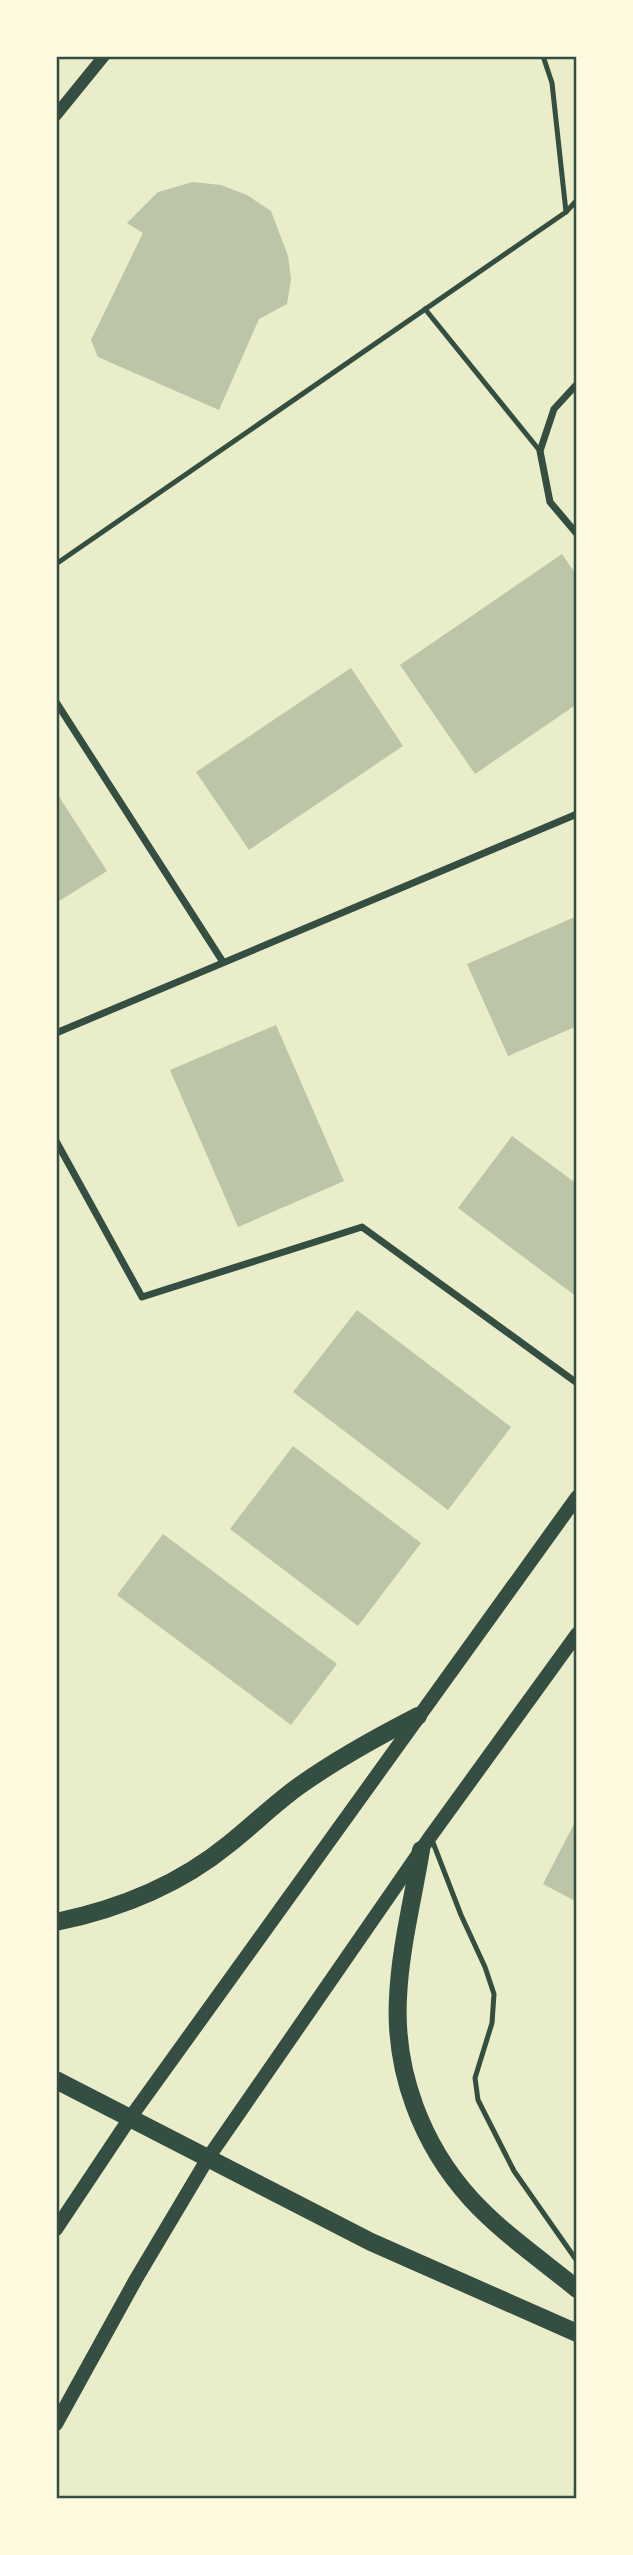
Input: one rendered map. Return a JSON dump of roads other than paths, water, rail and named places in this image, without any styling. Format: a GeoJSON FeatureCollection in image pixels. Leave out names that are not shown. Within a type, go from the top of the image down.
{"type":"FeatureCollection","features":[{"type":"Feature","properties":{"kind":"main road"},"geometry":{"type":"LineString","coordinates":[[56,2229],[130,2118],[577,1497]]}},
{"type":"Feature","properties":{"kind":"main road"},"geometry":{"type":"LineString","coordinates":[[56,2424],[136,2279],[208,2158],[426,1844],[577,1634]]}},
{"type":"Feature","properties":{"kind":"main road"},"geometry":{"type":"LineString","coordinates":[[56,1922],[123,1905],[197,1868],[278,1801],[335,1760],[418,1716]]}},
{"type":"Feature","properties":{"kind":"main road"},"geometry":{"type":"LineString","coordinates":[[426,1844],[400,1968],[398,2029],[409,2090],[420,2121],[452,2176],[495,2223],[577,2290]]}},
{"type":"Feature","properties":{"kind":"main road"},"geometry":{"type":"LineString","coordinates":[[56,2080],[371,2242],[577,2333]]}},
{"type":"Feature","properties":{"kind":"street"},"geometry":{"type":"LineString","coordinates":[[56,114],[104,56]]}},
{"type":"Feature","properties":{"kind":"street"},"geometry":{"type":"LineString","coordinates":[[577,384],[554,409],[540,451],[550,502],[577,534]]}},
{"type":"Feature","properties":{"kind":"street"},"geometry":{"type":"LineString","coordinates":[[56,702],[223,962]]}},
{"type":"Feature","properties":{"kind":"street"},"geometry":{"type":"LineString","coordinates":[[56,1033],[577,814]]}},
{"type":"Feature","properties":{"kind":"street"},"geometry":{"type":"LineString","coordinates":[[56,1141],[142,1297],[362,1227],[577,1383]]}},
{"type":"Feature","properties":{"kind":"lane"},"geometry":{"type":"LineString","coordinates":[[543,56],[552,83],[566,212]]}},
{"type":"Feature","properties":{"kind":"lane"},"geometry":{"type":"LineString","coordinates":[[56,564],[566,212],[577,200]]}},
{"type":"Feature","properties":{"kind":"lane"},"geometry":{"type":"LineString","coordinates":[[425,309],[540,451]]}},
{"type":"Feature","properties":{"kind":"lane"},"geometry":{"type":"LineString","coordinates":[[426,1844],[491,1980],[494,1994],[492,2023],[475,2078],[478,2100],[513,2171],[577,2262]]}}]}
